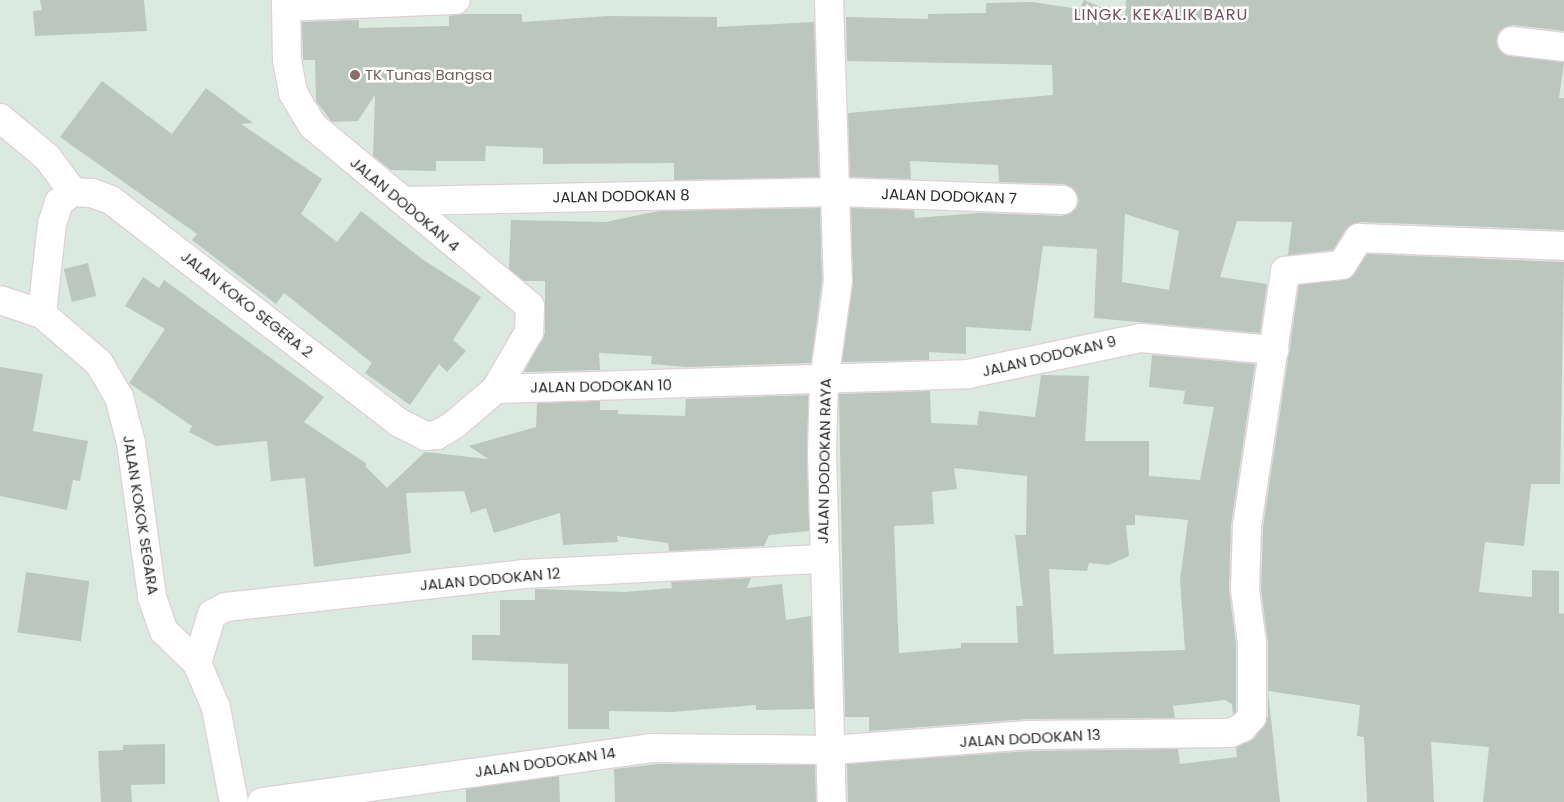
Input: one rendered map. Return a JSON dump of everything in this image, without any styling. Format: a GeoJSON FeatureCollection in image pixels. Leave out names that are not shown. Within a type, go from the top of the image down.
{"type":"FeatureCollection","features":[{"type":"Feature","properties":{"kind":"street"},"geometry":{"type":"LineString","coordinates":[[286,4],[456,0]]}},
{"type":"Feature","properties":{"kind":"street","name":"JALAN DODOKAN RAYA"},"geometry":{"type":"LineString","coordinates":[[829,0],[838,281],[824,381],[823,559],[832,802]]}},
{"type":"Feature","properties":{"kind":"street","name":"JALAN DODOKAN 4"},"geometry":{"type":"LineString","coordinates":[[286,4],[287,61],[293,93],[301,109],[343,152],[406,201],[530,306],[529,332],[496,389]]}},
{"type":"Feature","properties":{"kind":"street"},"geometry":{"type":"LineString","coordinates":[[1512,41],[1564,47]]}},
{"type":"Feature","properties":{"kind":"street","name":"JALAN KOKO SEGERA 2"},"geometry":{"type":"LineString","coordinates":[[0,118],[47,157],[83,192],[111,200],[220,282],[411,432],[437,435],[496,389]]}},
{"type":"Feature","properties":{"kind":"street"},"geometry":{"type":"LineString","coordinates":[[42,314],[52,224],[59,202],[83,192]]}},
{"type":"Feature","properties":{"kind":"street","name":"JALAN DODOKAN 7"},"geometry":{"type":"LineString","coordinates":[[836,192],[1063,200]]}},
{"type":"Feature","properties":{"kind":"street","name":"JALAN DODOKAN 8"},"geometry":{"type":"LineString","coordinates":[[406,201],[836,192]]}},
{"type":"Feature","properties":{"kind":"street"},"geometry":{"type":"LineString","coordinates":[[1274,350],[1285,271],[1342,265],[1359,238],[1564,246]]}},
{"type":"Feature","properties":{"kind":"street","name":"JALAN KOKOK SEGARA"},"geometry":{"type":"LineString","coordinates":[[0,300],[42,314],[99,363],[120,397],[131,443],[152,597],[164,631],[197,663],[216,708],[234,802]]}},
{"type":"Feature","properties":{"kind":"street","name":"JALAN DODOKAN 9"},"geometry":{"type":"LineString","coordinates":[[824,381],[968,374],[1141,338],[1274,350]]}},
{"type":"Feature","properties":{"kind":"street","name":"JALAN DODOKAN 13"},"geometry":{"type":"LineString","coordinates":[[831,750],[1029,735],[1230,733],[1252,717],[1252,644],[1245,590],[1247,526],[1274,350]]}},
{"type":"Feature","properties":{"kind":"street","name":"JALAN DODOKAN 10"},"geometry":{"type":"LineString","coordinates":[[496,389],[824,381]]}},
{"type":"Feature","properties":{"kind":"street","name":"JALAN DODOKAN 12"},"geometry":{"type":"LineString","coordinates":[[197,663],[212,614],[226,607],[523,574],[823,559]]}},
{"type":"Feature","properties":{"kind":"street","name":"JALAN DODOKAN 14"},"geometry":{"type":"LineString","coordinates":[[262,802],[649,748],[831,750]]}},
{"type":"Feature","properties":{"kind":"building"},"geometry":{"type":"Polygon","coordinates":[[[40,0],[144,0],[147,31],[35,36],[33,11],[42,10],[40,0]]]}},
{"type":"Feature","properties":{"kind":"building"},"geometry":{"type":"Polygon","coordinates":[[[1084,0],[1125,17],[1126,0],[1564,0],[1564,31],[1513,25],[1500,31],[1496,40],[1502,53],[1510,56],[1564,62],[1559,98],[1564,98],[1564,230],[1360,222],[1346,229],[1333,250],[1288,255],[1292,222],[1237,221],[1220,277],[1267,284],[1260,333],[1094,318],[1097,249],[1043,246],[1031,331],[966,327],[966,354],[929,352],[929,360],[842,362],[853,283],[851,208],[914,210],[915,218],[979,213],[1062,216],[1076,209],[1079,200],[1072,187],[1064,184],[999,182],[998,165],[910,161],[911,179],[850,177],[848,113],[1053,95],[1052,65],[847,61],[846,17],[928,19],[928,14],[986,13],[986,3],[1032,2],[1079,9],[1084,0]],[[1125,214],[1122,282],[1169,290],[1179,231],[1125,214]]]}},
{"type":"Feature","properties":{"kind":"building"},"geometry":{"type":"Polygon","coordinates":[[[461,14],[522,14],[522,22],[608,16],[717,17],[717,27],[814,22],[819,177],[674,180],[674,163],[543,164],[543,148],[486,146],[485,161],[436,161],[436,171],[391,170],[373,156],[375,95],[358,121],[332,122],[316,101],[315,60],[303,60],[302,22],[359,20],[359,28],[449,26],[449,16],[461,14]]]}},
{"type":"Feature","properties":{"kind":"building"},"geometry":{"type":"Polygon","coordinates":[[[102,81],[172,134],[206,88],[253,123],[241,124],[322,179],[301,214],[337,242],[361,211],[422,259],[481,297],[453,340],[466,351],[447,372],[439,364],[410,405],[365,373],[372,363],[284,293],[276,304],[192,240],[197,234],[60,137],[102,81]]]}},
{"type":"Feature","properties":{"kind":"building"},"geometry":{"type":"Polygon","coordinates":[[[820,208],[822,280],[811,363],[686,367],[651,364],[652,356],[599,353],[600,370],[524,372],[545,333],[545,281],[524,281],[509,269],[511,220],[605,222],[659,211],[820,208]]]}},
{"type":"Feature","properties":{"kind":"building"},"geometry":{"type":"Polygon","coordinates":[[[1367,254],[1564,262],[1560,484],[1531,484],[1524,546],[1485,542],[1479,592],[1532,597],[1532,570],[1559,571],[1559,613],[1564,614],[1564,802],[1483,802],[1489,747],[1431,742],[1434,802],[1367,802],[1364,737],[1357,736],[1360,705],[1268,691],[1268,643],[1261,589],[1263,527],[1299,285],[1350,278],[1367,254]]]}},
{"type":"Feature","properties":{"kind":"building"},"geometry":{"type":"Polygon","coordinates":[[[88,263],[96,296],[72,302],[64,269],[88,263]]]}},
{"type":"Feature","properties":{"kind":"building"},"geometry":{"type":"Polygon","coordinates":[[[143,277],[159,288],[164,280],[324,397],[304,422],[367,464],[365,466],[387,488],[425,452],[488,459],[469,446],[536,427],[537,403],[600,401],[600,410],[618,410],[618,414],[685,416],[686,399],[808,395],[809,531],[769,535],[764,546],[669,551],[668,543],[617,536],[618,542],[563,545],[560,513],[494,533],[486,508],[471,513],[464,491],[406,493],[411,553],[314,567],[305,478],[271,481],[267,441],[216,446],[189,432],[192,426],[129,383],[165,329],[125,306],[143,277]]]}},
{"type":"Feature","properties":{"kind":"building"},"geometry":{"type":"Polygon","coordinates":[[[1152,355],[1255,364],[1231,525],[1229,590],[1236,644],[1236,711],[1233,715],[1232,704],[1225,700],[1173,706],[1175,718],[1028,719],[869,731],[869,717],[845,717],[839,394],[930,391],[931,423],[977,425],[979,411],[1035,417],[1041,375],[1089,376],[1085,441],[1149,441],[1149,476],[1200,480],[1214,407],[1183,404],[1185,391],[1149,387],[1152,355]],[[954,468],[957,489],[932,492],[934,524],[894,526],[899,653],[961,648],[961,643],[1018,643],[1016,606],[1023,606],[1015,535],[1026,535],[1027,476],[954,468]],[[1135,515],[1135,525],[1126,525],[1129,556],[1109,565],[1089,563],[1087,571],[1049,569],[1054,654],[1185,650],[1180,580],[1188,520],[1135,515]]]}},
{"type":"Feature","properties":{"kind":"building"},"geometry":{"type":"Polygon","coordinates":[[[0,367],[43,374],[33,431],[88,441],[80,481],[73,480],[67,510],[0,496],[0,367]]]}},
{"type":"Feature","properties":{"kind":"building"},"geometry":{"type":"Polygon","coordinates":[[[26,572],[89,581],[81,641],[18,632],[26,572]]]}},
{"type":"Feature","properties":{"kind":"building"},"geometry":{"type":"Polygon","coordinates":[[[751,578],[747,588],[782,584],[786,620],[811,616],[814,709],[756,710],[756,705],[672,712],[609,711],[609,729],[568,729],[568,664],[472,660],[472,635],[500,635],[500,600],[535,600],[535,589],[625,592],[672,588],[671,582],[751,578]]]}},
{"type":"Feature","properties":{"kind":"building"},"geometry":{"type":"Polygon","coordinates":[[[1268,691],[1280,802],[848,802],[847,764],[1030,751],[1178,749],[1180,764],[1237,757],[1236,747],[1254,739],[1268,717],[1268,691]]]}},
{"type":"Feature","properties":{"kind":"building"},"geometry":{"type":"Polygon","coordinates":[[[165,744],[165,784],[131,785],[132,802],[101,802],[98,751],[123,750],[123,745],[165,744]]]}},
{"type":"Feature","properties":{"kind":"building"},"geometry":{"type":"Polygon","coordinates":[[[659,764],[815,765],[816,802],[615,802],[614,769],[659,764]]]}},
{"type":"Feature","properties":{"kind":"building"},"geometry":{"type":"Polygon","coordinates":[[[559,776],[560,802],[466,802],[466,789],[559,776]]]}},
{"type":"Feature","properties":{"kind":"place","name":"TK Tunas Bangsa"},"geometry":{"type":"Point","coordinates":[355,75]}},
{"type":"Feature","properties":{"kind":"district","name":"LINGK. KEKALIK BARU"},"geometry":{"type":"Point","coordinates":[1161,15]}}]}
